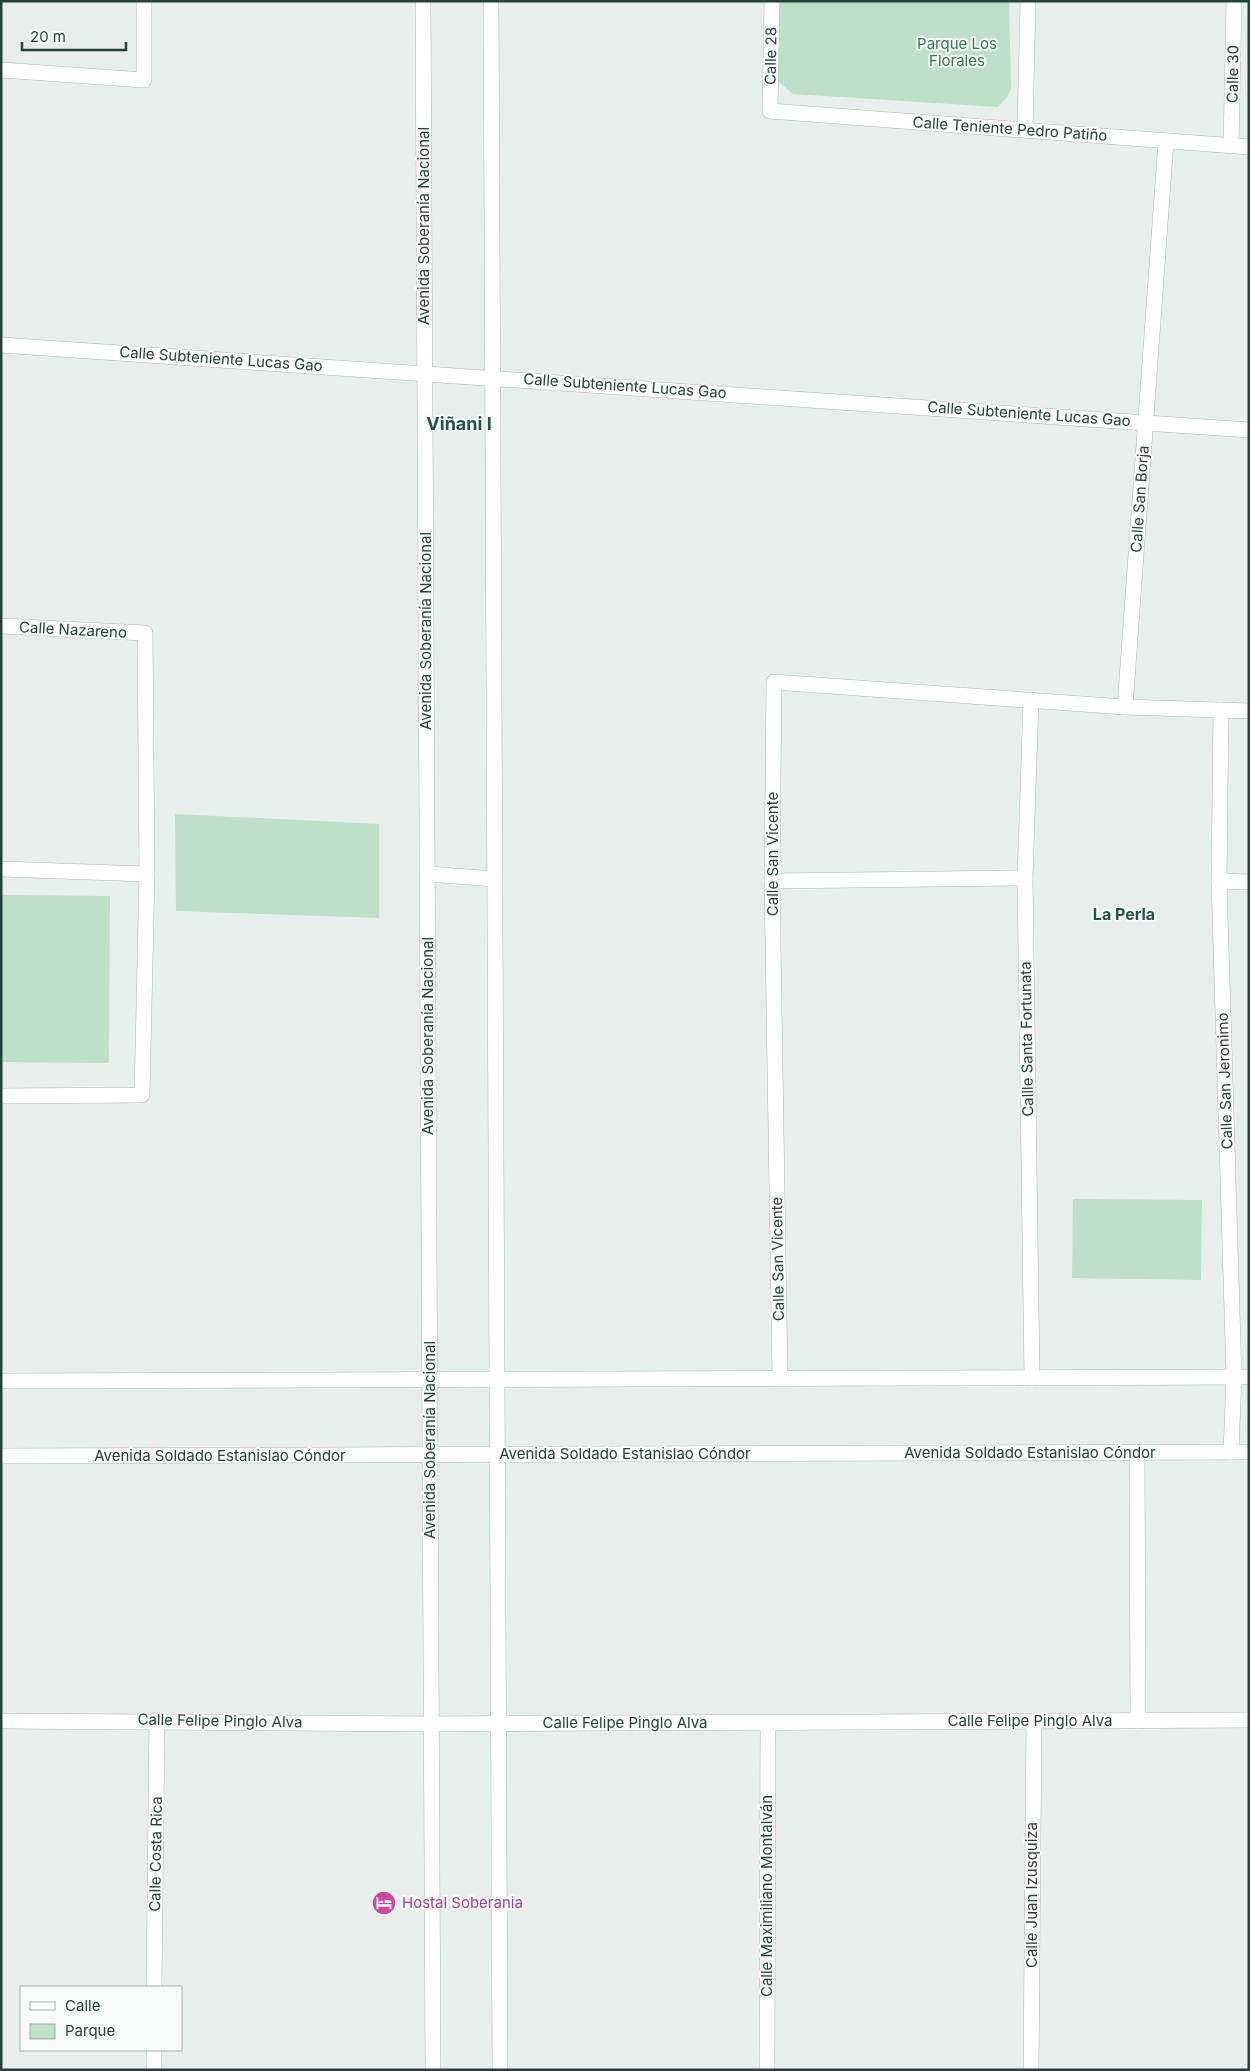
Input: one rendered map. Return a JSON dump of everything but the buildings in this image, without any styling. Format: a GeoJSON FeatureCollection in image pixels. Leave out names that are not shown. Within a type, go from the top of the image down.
{"type":"FeatureCollection","features":[{"type":"Feature","properties":{"kind":"street"},"geometry":{"type":"LineString","coordinates":[[1,70],[144,80],[144,1]]}},
{"type":"Feature","properties":{"kind":"street","name":"Avenida Soberanía Nacional"},"geometry":{"type":"LineString","coordinates":[[423,1],[433,2070]]}},
{"type":"Feature","properties":{"kind":"street"},"geometry":{"type":"LineString","coordinates":[[490,1],[500,2070]]}},
{"type":"Feature","properties":{"kind":"street","name":"Calle 28"},"geometry":{"type":"LineString","coordinates":[[770,111],[772,1]]}},
{"type":"Feature","properties":{"kind":"street"},"geometry":{"type":"LineString","coordinates":[[1025,130],[1028,1]]}},
{"type":"Feature","properties":{"kind":"street","name":"Calle 30"},"geometry":{"type":"LineString","coordinates":[[1231,146],[1234,1]]}},
{"type":"Feature","properties":{"kind":"street","name":"Calle Teniente Pedro Patiño"},"geometry":{"type":"LineString","coordinates":[[770,111],[1249,147]]}},
{"type":"Feature","properties":{"kind":"street","name":"Calle San Borja"},"geometry":{"type":"LineString","coordinates":[[1125,707],[1166,141]]}},
{"type":"Feature","properties":{"kind":"street","name":"Calle Subteniente Lucas Gao"},"geometry":{"type":"LineString","coordinates":[[1,345],[425,372],[1249,430]]}},
{"type":"Feature","properties":{"kind":"street","name":"Calle Nazareno"},"geometry":{"type":"LineString","coordinates":[[1,626],[145,633],[147,874]]}},
{"type":"Feature","properties":{"kind":"street","name":"Calle San Vicente"},"geometry":{"type":"LineString","coordinates":[[780,1378],[772,881],[774,682],[1125,707],[1249,711]]}},
{"type":"Feature","properties":{"kind":"street","name":"Callle Santa Fortunata"},"geometry":{"type":"LineString","coordinates":[[1031,700],[1025,878],[1032,1378]]}},
{"type":"Feature","properties":{"kind":"street","name":"Calle San Jeronimo"},"geometry":{"type":"LineString","coordinates":[[1222,710],[1218,881],[1242,1377],[1231,1452]]}},
{"type":"Feature","properties":{"kind":"street"},"geometry":{"type":"LineString","coordinates":[[1,869],[147,874],[142,1095],[1,1096]]}},
{"type":"Feature","properties":{"kind":"street"},"geometry":{"type":"LineString","coordinates":[[428,874],[495,879]]}},
{"type":"Feature","properties":{"kind":"street"},"geometry":{"type":"LineString","coordinates":[[772,881],[1025,878]]}},
{"type":"Feature","properties":{"kind":"street"},"geometry":{"type":"LineString","coordinates":[[1218,881],[1249,882]]}},
{"type":"Feature","properties":{"kind":"street"},"geometry":{"type":"LineString","coordinates":[[1,1381],[1242,1377]]}},
{"type":"Feature","properties":{"kind":"street"},"geometry":{"type":"LineString","coordinates":[[1137,1452],[1138,1721]]}},
{"type":"Feature","properties":{"kind":"street","name":"Avenida Soldado Estanislao Cóndor"},"geometry":{"type":"LineString","coordinates":[[1,1456],[1249,1452]]}},
{"type":"Feature","properties":{"kind":"street","name":"Calle Felipe Pinglo Alva"},"geometry":{"type":"LineString","coordinates":[[1,1721],[157,1720],[431,1724],[1249,1720]]}},
{"type":"Feature","properties":{"kind":"street","name":"Calle Costa Rica"},"geometry":{"type":"LineString","coordinates":[[154,1986],[157,1720]]}},
{"type":"Feature","properties":{"kind":"street","name":"Calle Juan Izusquiza"},"geometry":{"type":"LineString","coordinates":[[1031,2070],[1034,1721]]}},
{"type":"Feature","properties":{"kind":"street","name":"Calle Maximiliano Montalván"},"geometry":{"type":"LineString","coordinates":[[767,2070],[768,1722]]}},
{"type":"Feature","properties":{"kind":"street"},"geometry":{"type":"LineString","coordinates":[[154,2051],[154,2070]]}},
{"type":"Feature","properties":{"kind":"green space","name":"Parque Los Florales"},"geometry":{"type":"Polygon","coordinates":[[[779,1],[1009,1],[1011,89],[998,107],[793,94],[778,81],[779,1]]]}},
{"type":"Feature","properties":{"kind":"green space"},"geometry":{"type":"Polygon","coordinates":[[[175,814],[379,824],[379,918],[176,911],[175,814]]]}},
{"type":"Feature","properties":{"kind":"green space"},"geometry":{"type":"Polygon","coordinates":[[[1,895],[110,896],[109,1063],[1,1062],[1,895]]]}},
{"type":"Feature","properties":{"kind":"green space"},"geometry":{"type":"Polygon","coordinates":[[[1073,1199],[1202,1200],[1201,1280],[1072,1278],[1073,1199]]]}},
{"type":"Feature","properties":{"kind":"place","name":"Hostal Soberania"},"geometry":{"type":"Point","coordinates":[384,1903]}},
{"type":"Feature","properties":{"kind":"district","name":"Viñani I"},"geometry":{"type":"Point","coordinates":[459,424]}},
{"type":"Feature","properties":{"kind":"district","name":"La Perla"},"geometry":{"type":"Point","coordinates":[1124,914]}}]}
